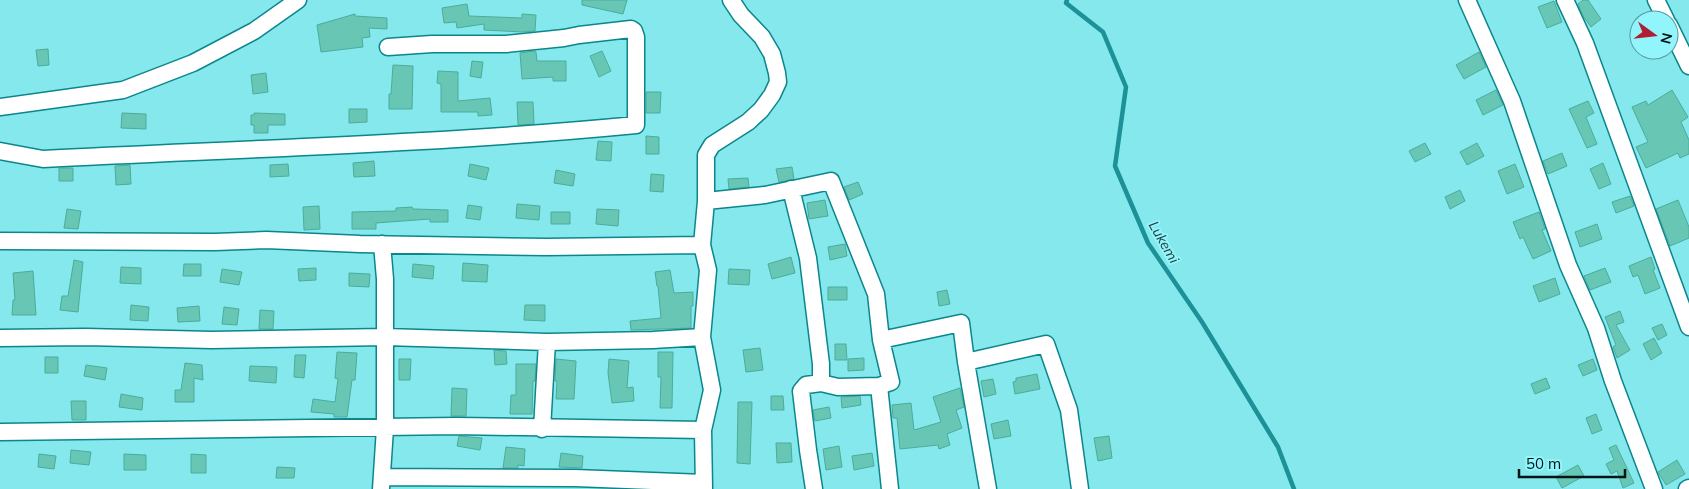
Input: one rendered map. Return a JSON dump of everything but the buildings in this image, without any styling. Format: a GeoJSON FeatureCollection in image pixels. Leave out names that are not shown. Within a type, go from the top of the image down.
{"type":"FeatureCollection","features":[{"type":"Feature","properties":{"kind":"street"},"geometry":{"type":"LineString","coordinates":[[0,107],[122,90],[193,63],[254,31],[298,0]]}},
{"type":"Feature","properties":{"kind":"street"},"geometry":{"type":"LineString","coordinates":[[382,244],[385,279],[385,428],[382,483],[575,478],[704,486],[703,430],[712,390],[702,337],[708,270],[702,245],[706,201],[706,155],[712,145],[748,122],[761,110],[772,96],[778,82],[772,54],[762,37],[741,15],[731,0]]}},
{"type":"Feature","properties":{"kind":"street"},"geometry":{"type":"LineString","coordinates":[[1467,0],[1512,101],[1568,265],[1596,328],[1613,381],[1654,489]]}},
{"type":"Feature","properties":{"kind":"street"},"geometry":{"type":"LineString","coordinates":[[1565,0],[1584,43],[1689,328]]}},
{"type":"Feature","properties":{"kind":"street"},"geometry":{"type":"LineString","coordinates":[[0,151],[52,158],[504,136],[636,125],[636,37],[631,29],[506,44],[432,44],[388,47]]}},
{"type":"Feature","properties":{"kind":"street"},"geometry":{"type":"LineString","coordinates":[[1679,46],[1689,66]]}},
{"type":"Feature","properties":{"kind":"street"},"geometry":{"type":"LineString","coordinates":[[706,201],[765,195],[831,181],[876,294],[881,340],[891,382],[879,386],[838,387],[821,383],[806,385],[801,391],[814,489]]}},
{"type":"Feature","properties":{"kind":"street"},"geometry":{"type":"LineString","coordinates":[[791,189],[808,258],[821,364],[821,383]]}},
{"type":"Feature","properties":{"kind":"street"},"geometry":{"type":"LineString","coordinates":[[0,242],[215,242],[266,240],[360,244],[546,247],[702,245]]}},
{"type":"Feature","properties":{"kind":"street"},"geometry":{"type":"LineString","coordinates":[[881,340],[961,323],[988,489]]}},
{"type":"Feature","properties":{"kind":"street"},"geometry":{"type":"LineString","coordinates":[[0,338],[86,337],[212,340],[385,337],[547,342],[702,337]]}},
{"type":"Feature","properties":{"kind":"street"},"geometry":{"type":"LineString","coordinates":[[542,429],[547,342]]}},
{"type":"Feature","properties":{"kind":"street"},"geometry":{"type":"LineString","coordinates":[[966,362],[1046,344],[1069,410],[1080,489]]}},
{"type":"Feature","properties":{"kind":"street"},"geometry":{"type":"LineString","coordinates":[[879,386],[890,489]]}},
{"type":"Feature","properties":{"kind":"street"},"geometry":{"type":"LineString","coordinates":[[0,432],[456,426],[542,429],[703,430]]}},
{"type":"Feature","properties":{"kind":"waterway","name":"Lukemi"},"geometry":{"type":"LineString","coordinates":[[1067,0],[1066,3],[1103,32],[1126,87],[1115,166],[1148,243],[1202,322],[1278,447],[1294,489]]}}]}
